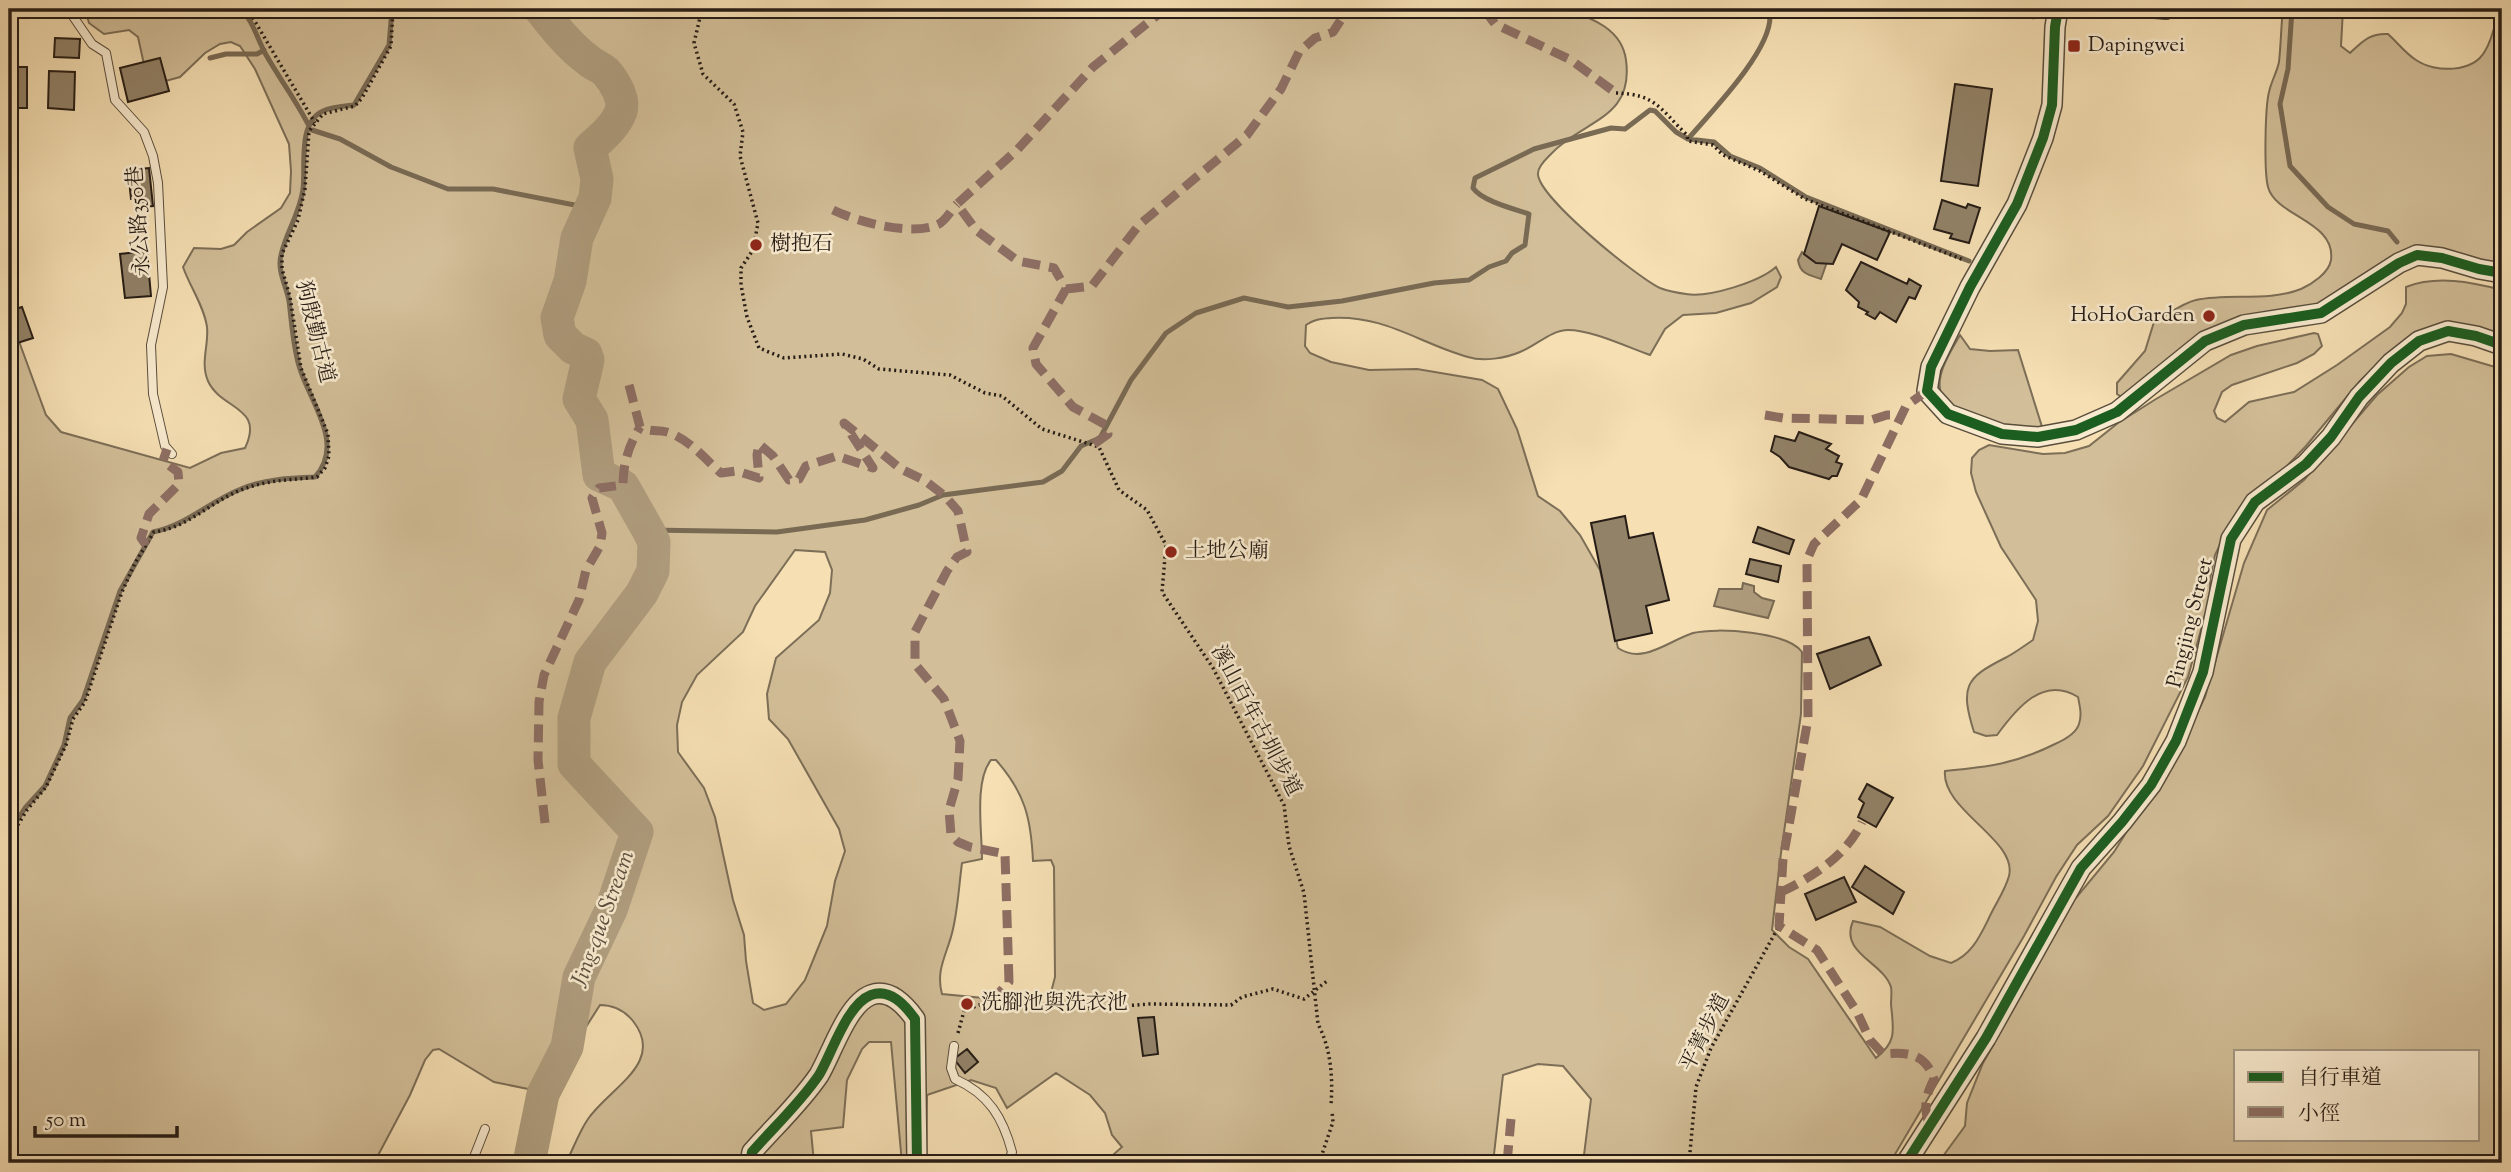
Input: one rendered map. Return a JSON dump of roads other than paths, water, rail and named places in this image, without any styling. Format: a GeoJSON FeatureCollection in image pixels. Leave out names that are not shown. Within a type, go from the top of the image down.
{"type":"FeatureCollection","features":[{"type":"Feature","properties":{"kind":"street"},"geometry":{"type":"LineString","coordinates":[[2143,9],[2167,9]]}},
{"type":"Feature","properties":{"kind":"street"},"geometry":{"type":"LineString","coordinates":[[2056,18],[2052,105],[2043,138],[2017,204],[1981,267],[1931,367],[1927,391],[1948,414],[2002,434],[2038,437],[2076,430],[2117,412],[2205,341],[2244,325],[2321,313],[2399,263],[2417,255],[2442,258],[2502,273]]}},
{"type":"Feature","properties":{"kind":"street","name":"Pingjing Street"},"geometry":{"type":"LineString","coordinates":[[1906,1163],[1986,1038],[2081,868],[2151,785],[2176,741],[2203,672],[2231,539],[2255,502],[2306,464],[2390,363],[2419,341],[2448,331],[2476,336],[2502,345]]}},
{"type":"Feature","properties":{"kind":"street"},"geometry":{"type":"LineString","coordinates":[[750,1163],[752,1152],[818,1076],[854,1007],[872,995],[890,996],[904,1003],[915,1018],[917,1163]]}},
{"type":"Feature","properties":{"kind":"lane","name":"永公路350巷"},"geometry":{"type":"LineString","coordinates":[[68,9],[92,44],[106,52],[115,100],[144,132],[153,156],[158,183],[163,287],[151,345],[153,394],[165,446],[172,454]]}},
{"type":"Feature","properties":{"kind":"lane"},"geometry":{"type":"LineString","coordinates":[[954,1046],[951,1068],[955,1079],[978,1090],[1000,1118],[1012,1152],[1008,1163]]}},
{"type":"Feature","properties":{"kind":"lane"},"geometry":{"type":"LineString","coordinates":[[468,1163],[474,1157],[485,1129]]}},
{"type":"Feature","properties":{"kind":"waterway"},"geometry":{"type":"LineString","coordinates":[[241,9],[309,126]]}},
{"type":"Feature","properties":{"kind":"waterway"},"geometry":{"type":"LineString","coordinates":[[9,833],[25,808],[45,786],[64,745],[70,718],[83,700],[120,591],[153,532],[177,524],[230,494],[250,486],[277,480],[315,477],[323,464],[327,451],[326,438],[298,361],[280,261],[301,198],[304,146],[309,125],[323,111],[354,105],[389,45],[392,9]]}},
{"type":"Feature","properties":{"kind":"waterway","name":"Jing-que Stream"},"geometry":{"type":"LineString","coordinates":[[529,1163],[543,1094],[567,1047],[579,977],[611,910],[637,832],[574,764],[574,718],[590,662],[642,593],[653,571],[654,542],[623,486],[599,475],[592,420],[579,399],[588,360],[586,354],[573,348],[560,335],[557,318],[570,281],[577,238],[595,198],[597,179],[590,148],[616,122],[622,106],[620,96],[606,72],[575,49],[540,9]]}},
{"type":"Feature","properties":{"kind":"waterway"},"geometry":{"type":"LineString","coordinates":[[1688,139],[1738,81],[1760,47],[1770,17],[1782,9]]}},
{"type":"Feature","properties":{"kind":"waterway"},"geometry":{"type":"LineString","coordinates":[[2292,9],[2288,69],[2280,104],[2290,166],[2328,207],[2354,224],[2388,231],[2397,242]]}},
{"type":"Feature","properties":{"kind":"waterway"},"geometry":{"type":"LineString","coordinates":[[210,58],[226,54],[257,54],[264,50]]}},
{"type":"Feature","properties":{"kind":"waterway"},"geometry":{"type":"LineString","coordinates":[[648,530],[777,532],[865,520],[919,505],[943,495],[1043,482],[1062,471],[1081,446],[1100,438],[1131,380],[1166,333],[1196,313],[1244,298],[1288,307],[1342,301],[1434,283],[1469,280],[1489,267],[1506,261],[1512,253],[1525,245],[1529,214],[1483,197],[1473,188],[1475,178],[1534,149],[1611,128],[1625,129],[1650,110],[1655,111],[1676,132],[1688,139],[1714,142],[1730,156],[1760,168],[1806,197],[1969,261]]}},
{"type":"Feature","properties":{"kind":"waterway"},"geometry":{"type":"LineString","coordinates":[[312,130],[340,139],[391,167],[448,189],[493,189],[590,208]]}},
{"type":"Feature","properties":{"kind":"place","name":"Dapingwei"},"geometry":{"type":"Point","coordinates":[2074,46]}},
{"type":"Feature","properties":{"kind":"place","name":"樹抱石"},"geometry":{"type":"Point","coordinates":[756,245]}},
{"type":"Feature","properties":{"kind":"place","name":"HoHoGarden"},"geometry":{"type":"Point","coordinates":[2209,316]}},
{"type":"Feature","properties":{"kind":"place","name":"土地公廟"},"geometry":{"type":"Point","coordinates":[1171,552]}},
{"type":"Feature","properties":{"kind":"place","name":"洗腳池與洗衣池"},"geometry":{"type":"Point","coordinates":[967,1004]}}]}
